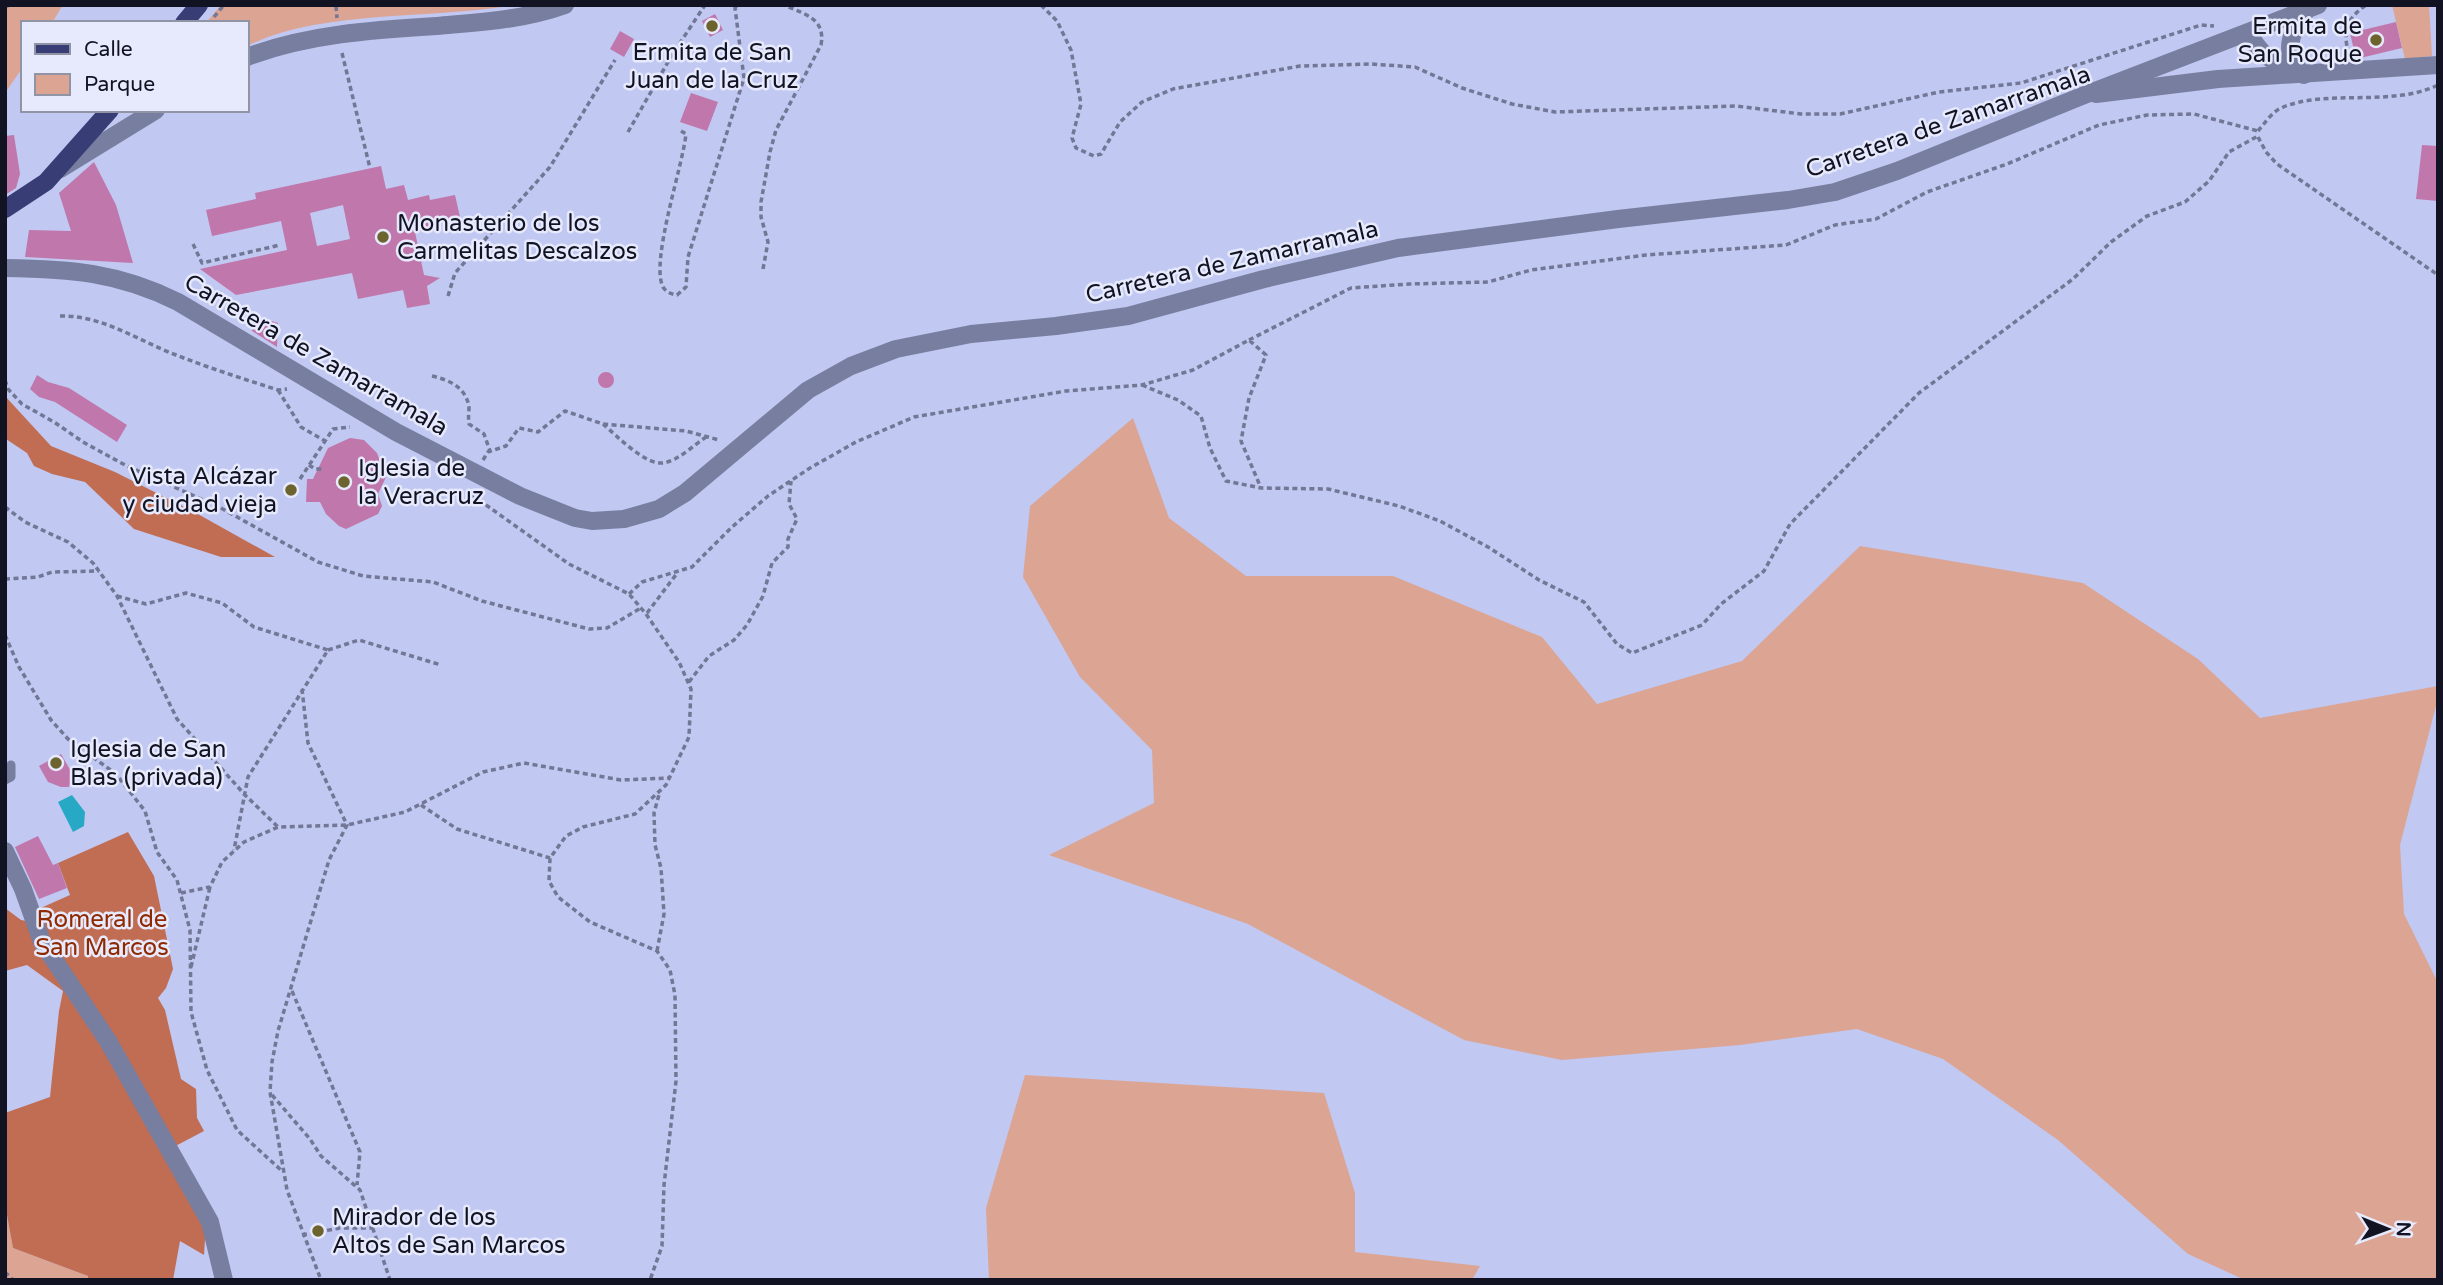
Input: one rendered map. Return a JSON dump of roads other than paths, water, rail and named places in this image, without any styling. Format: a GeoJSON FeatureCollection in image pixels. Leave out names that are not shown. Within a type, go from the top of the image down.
{"type":"FeatureCollection","features":[{"type":"Feature","properties":{"kind":"main road"},"geometry":{"type":"LineString","coordinates":[[186,21],[200,5]]}},
{"type":"Feature","properties":{"kind":"main road"},"geometry":{"type":"LineString","coordinates":[[5,209],[34,191],[57,171],[108,112]]}},
{"type":"Feature","properties":{"kind":"street"},"geometry":{"type":"LineString","coordinates":[[248,57],[268,49],[337,34],[476,23],[536,15],[565,5]]}},
{"type":"Feature","properties":{"kind":"street"},"geometry":{"type":"LineString","coordinates":[[2082,96],[2312,8]]}},
{"type":"Feature","properties":{"kind":"street"},"geometry":{"type":"LineString","coordinates":[[2299,71],[2291,57],[2291,37],[2293,29],[2312,8]]}},
{"type":"Feature","properties":{"kind":"street"},"geometry":{"type":"LineString","coordinates":[[2240,36],[2269,58],[2299,71]]}},
{"type":"Feature","properties":{"kind":"street","name":"Carretera de Zamarramala"},"geometry":{"type":"LineString","coordinates":[[5,268],[100,275],[150,289],[177,302],[370,417],[482,476],[562,514],[592,520],[611,520],[634,517],[659,509],[685,493],[808,390],[851,366],[896,349],[971,334],[1128,316],[1275,276],[1398,248],[1618,219],[1778,202],[1835,192],[1897,172],[2082,96],[2299,71],[2354,71],[2438,65]]}},
{"type":"Feature","properties":{"kind":"street"},"geometry":{"type":"LineString","coordinates":[[57,171],[153,112]]}},
{"type":"Feature","properties":{"kind":"street"},"geometry":{"type":"LineString","coordinates":[[5,851],[23,889],[38,935],[108,1041],[210,1222],[224,1280]]}},
{"type":"Feature","properties":{"kind":"lane"},"geometry":{"type":"LineString","coordinates":[[5,780],[11,777],[11,765]]}},
{"type":"Feature","properties":{"kind":"water"},"geometry":{"type":"Polygon","coordinates":[[[72,795],[85,812],[84,826],[73,832],[58,802],[72,795]]]}},
{"type":"Feature","properties":{"kind":"place","name":"Ermita de San Juan de la Cruz"},"geometry":{"type":"Point","coordinates":[712,26]}},
{"type":"Feature","properties":{"kind":"place","name":"Ermita de San Roque"},"geometry":{"type":"Point","coordinates":[2376,40]}},
{"type":"Feature","properties":{"kind":"place","name":"Monasterio de los Carmelitas Descalzos"},"geometry":{"type":"Point","coordinates":[383,237]}},
{"type":"Feature","properties":{"kind":"place","name":"Iglesia de la Veracruz"},"geometry":{"type":"Point","coordinates":[344,482]}},
{"type":"Feature","properties":{"kind":"place","name":"Vista Alcázar y ciudad vieja"},"geometry":{"type":"Point","coordinates":[291,490]}},
{"type":"Feature","properties":{"kind":"place","name":"Iglesia de San Blas (privada)"},"geometry":{"type":"Point","coordinates":[56,763]}},
{"type":"Feature","properties":{"kind":"place","name":"Mirador de los Altos de San Marcos"},"geometry":{"type":"Point","coordinates":[318,1231]}},
{"type":"Feature","properties":{"kind":"park label","name":"Romeral de San Marcos"},"geometry":{"type":"Point","coordinates":[102,933]}}]}
